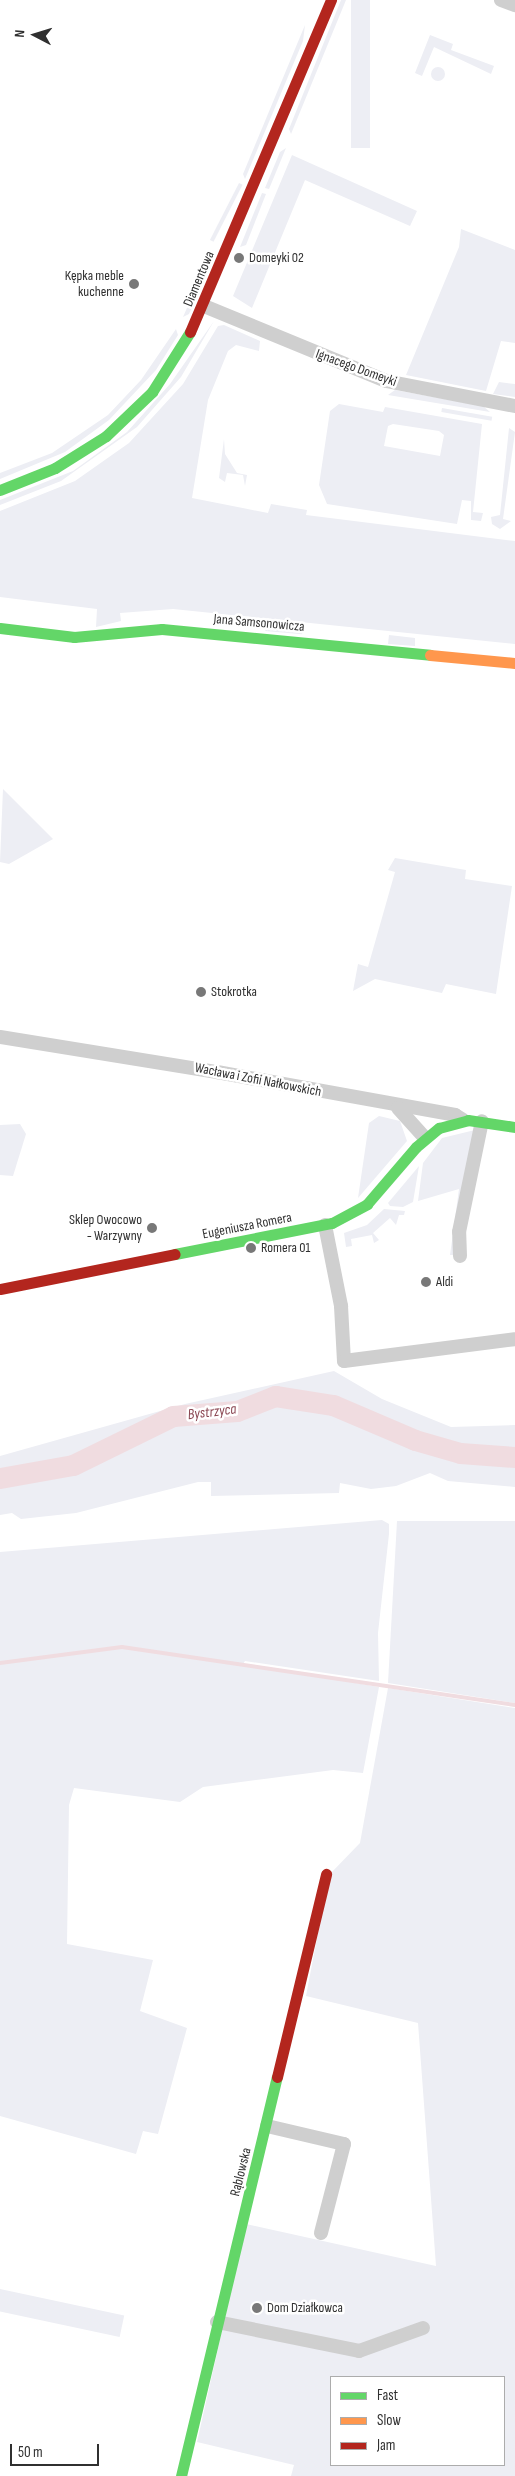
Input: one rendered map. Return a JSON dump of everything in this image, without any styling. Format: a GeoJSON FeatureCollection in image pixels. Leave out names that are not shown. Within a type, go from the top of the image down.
{"type":"FeatureCollection","features":[{"type":"Feature","properties":{"kind":"street","name":"Diamentowa"},"geometry":{"type":"LineString","coordinates":[[0,490],[55,468],[121,423],[165,376],[204,306],[331,0]]}},
{"type":"Feature","properties":{"kind":"street"},"geometry":{"type":"LineString","coordinates":[[501,0],[515,6]]}},
{"type":"Feature","properties":{"kind":"street","name":"Ignacego Domeyki"},"geometry":{"type":"LineString","coordinates":[[204,306],[386,381],[515,406]]}},
{"type":"Feature","properties":{"kind":"street","name":"Jana Samsonowicza"},"geometry":{"type":"LineString","coordinates":[[0,628],[74,637],[162,629],[515,663]]}},
{"type":"Feature","properties":{"kind":"street","name":"Wacława i Zofii Nałkowskich"},"geometry":{"type":"LineString","coordinates":[[0,1036],[217,1072],[398,1108],[455,1115],[463,1120],[482,1121],[515,1127]]}},
{"type":"Feature","properties":{"kind":"street"},"geometry":{"type":"LineString","coordinates":[[398,1108],[425,1138]]}},
{"type":"Feature","properties":{"kind":"street","name":"Eugeniusza Romera"},"geometry":{"type":"LineString","coordinates":[[0,1290],[325,1224],[367,1204],[425,1138],[463,1120]]}},
{"type":"Feature","properties":{"kind":"street"},"geometry":{"type":"LineString","coordinates":[[460,1256],[459,1232],[482,1121]]}},
{"type":"Feature","properties":{"kind":"street"},"geometry":{"type":"LineString","coordinates":[[325,1224],[341,1306],[344,1362],[515,1339]]}},
{"type":"Feature","properties":{"kind":"street","name":"Rąblowska"},"geometry":{"type":"LineString","coordinates":[[181,2476],[217,2322],[268,2126],[326,1874]]}},
{"type":"Feature","properties":{"kind":"street"},"geometry":{"type":"LineString","coordinates":[[268,2126],[344,2144],[321,2233]]}},
{"type":"Feature","properties":{"kind":"street"},"geometry":{"type":"LineString","coordinates":[[217,2322],[359,2351],[423,2328]]}},
{"type":"Feature","properties":{"kind":"shaded area"},"geometry":{"type":"Polygon","coordinates":[[[341,0],[346,0],[291,134],[289,129],[341,0]]]}},
{"type":"Feature","properties":{"kind":"shaded area"},"geometry":{"type":"Polygon","coordinates":[[[351,0],[370,0],[370,148],[351,148],[351,0]]]}},
{"type":"Feature","properties":{"kind":"shaded area"},"geometry":{"type":"Polygon","coordinates":[[[305,25],[303,41],[245,179],[243,174],[305,25]]]}},
{"type":"Feature","properties":{"kind":"shaded area"},"geometry":{"type":"Polygon","coordinates":[[[430,35],[453,44],[451,50],[494,66],[491,74],[434,47],[422,76],[415,73],[430,35]]]}},
{"type":"Feature","properties":{"kind":"shaded area"},"geometry":{"type":"Polygon","coordinates":[[[435,67],[441,67],[445,74],[441,81],[435,81],[431,77],[431,71],[435,67]]]}},
{"type":"Feature","properties":{"kind":"shaded area"},"geometry":{"type":"Polygon","coordinates":[[[286,148],[269,189],[265,188],[280,152],[286,148]]]}},
{"type":"Feature","properties":{"kind":"shaded area"},"geometry":{"type":"Polygon","coordinates":[[[292,155],[417,211],[410,226],[305,180],[252,308],[233,296],[292,155]]]}},
{"type":"Feature","properties":{"kind":"shaded area"},"geometry":{"type":"Polygon","coordinates":[[[239,183],[243,185],[214,242],[210,240],[239,183]]]}},
{"type":"Feature","properties":{"kind":"shaded area"},"geometry":{"type":"Polygon","coordinates":[[[262,193],[266,194],[246,245],[240,247],[262,193]]]}},
{"type":"Feature","properties":{"kind":"shaded area"},"geometry":{"type":"Polygon","coordinates":[[[461,229],[515,250],[515,343],[501,341],[486,391],[406,375],[459,247],[461,229]]]}},
{"type":"Feature","properties":{"kind":"shaded area"},"geometry":{"type":"Polygon","coordinates":[[[210,255],[211,264],[189,314],[183,317],[210,255]]]}},
{"type":"Feature","properties":{"kind":"shaded area"},"geometry":{"type":"Polygon","coordinates":[[[214,321],[181,377],[137,427],[61,481],[0,505],[0,500],[73,471],[127,432],[170,384],[214,321]]]}},
{"type":"Feature","properties":{"kind":"shaded area"},"geometry":{"type":"Polygon","coordinates":[[[224,325],[260,341],[259,351],[236,345],[228,351],[208,400],[192,498],[268,513],[271,504],[307,510],[306,515],[515,541],[515,644],[173,609],[120,613],[121,621],[96,627],[97,609],[0,597],[0,511],[75,481],[129,443],[183,384],[218,326],[224,325]]]}},
{"type":"Feature","properties":{"kind":"shaded area"},"geometry":{"type":"Polygon","coordinates":[[[176,329],[178,335],[156,370],[109,420],[65,452],[0,479],[0,473],[52,453],[108,415],[141,380],[176,329]]]}},
{"type":"Feature","properties":{"kind":"shaded area"},"geometry":{"type":"Polygon","coordinates":[[[499,382],[515,384],[515,397],[493,394],[499,382]]]}},
{"type":"Feature","properties":{"kind":"shaded area"},"geometry":{"type":"Polygon","coordinates":[[[395,390],[483,406],[490,412],[388,395],[395,390]]]}},
{"type":"Feature","properties":{"kind":"shaded area"},"geometry":{"type":"Polygon","coordinates":[[[339,404],[383,412],[385,407],[482,424],[473,512],[483,513],[481,521],[471,520],[471,501],[462,500],[457,524],[327,504],[319,485],[330,411],[339,404]],[[393,424],[388,426],[384,446],[440,456],[444,435],[439,431],[393,424]]]}},
{"type":"Feature","properties":{"kind":"shaded area"},"geometry":{"type":"Polygon","coordinates":[[[442,408],[492,417],[492,421],[441,412],[442,408]]]}},
{"type":"Feature","properties":{"kind":"shaded area"},"geometry":{"type":"Polygon","coordinates":[[[509,428],[515,432],[503,519],[511,521],[500,529],[492,524],[491,517],[500,515],[509,428]]]}},
{"type":"Feature","properties":{"kind":"shaded area"},"geometry":{"type":"Polygon","coordinates":[[[224,439],[225,454],[237,473],[247,475],[245,486],[243,475],[227,473],[225,482],[219,478],[224,439]]]}},
{"type":"Feature","properties":{"kind":"shaded area"},"geometry":{"type":"Polygon","coordinates":[[[266,623],[303,626],[302,634],[265,631],[266,623]]]}},
{"type":"Feature","properties":{"kind":"shaded area"},"geometry":{"type":"Polygon","coordinates":[[[389,635],[415,638],[415,646],[388,644],[389,635]]]}},
{"type":"Feature","properties":{"kind":"shaded area"},"geometry":{"type":"Polygon","coordinates":[[[3,789],[53,839],[9,864],[0,862],[3,789]]]}},
{"type":"Feature","properties":{"kind":"shaded area"},"geometry":{"type":"Polygon","coordinates":[[[395,858],[466,870],[465,879],[512,886],[496,994],[446,984],[442,993],[375,979],[353,991],[358,964],[368,967],[395,872],[388,870],[395,858]]]}},
{"type":"Feature","properties":{"kind":"shaded area"},"geometry":{"type":"Polygon","coordinates":[[[379,1116],[400,1121],[407,1141],[358,1198],[369,1123],[379,1116]]]}},
{"type":"Feature","properties":{"kind":"shaded area"},"geometry":{"type":"Polygon","coordinates":[[[20,1124],[26,1134],[13,1176],[0,1175],[0,1125],[20,1124]]]}},
{"type":"Feature","properties":{"kind":"shaded area"},"geometry":{"type":"Polygon","coordinates":[[[475,1130],[455,1255],[450,1255],[459,1189],[418,1201],[423,1163],[442,1138],[475,1130]]]}},
{"type":"Feature","properties":{"kind":"shaded area"},"geometry":{"type":"Polygon","coordinates":[[[419,1166],[413,1202],[403,1207],[390,1206],[388,1203],[419,1166]]]}},
{"type":"Feature","properties":{"kind":"shaded area"},"geometry":{"type":"Polygon","coordinates":[[[384,1209],[405,1211],[404,1215],[399,1215],[396,1225],[390,1218],[373,1233],[379,1240],[374,1243],[372,1235],[351,1239],[352,1246],[346,1247],[344,1233],[367,1225],[384,1209]]]}},
{"type":"Feature","properties":{"kind":"shaded area"},"geometry":{"type":"Polygon","coordinates":[[[334,1371],[382,1399],[451,1427],[515,1425],[515,1487],[448,1481],[430,1473],[396,1486],[371,1489],[340,1483],[339,1493],[211,1496],[211,1482],[198,1482],[76,1513],[21,1519],[12,1513],[0,1515],[0,1456],[185,1404],[334,1371]]]}},
{"type":"Feature","properties":{"kind":"shaded area"},"geometry":{"type":"Polygon","coordinates":[[[382,1520],[389,1524],[389,1534],[378,1633],[379,1681],[245,1661],[243,1664],[379,1687],[363,1773],[333,1770],[203,1787],[180,1802],[74,1788],[69,1805],[67,1944],[153,1960],[140,2011],[187,2028],[158,2134],[143,2131],[136,2154],[0,2116],[0,1552],[382,1520]]]}},
{"type":"Feature","properties":{"kind":"shaded area"},"geometry":{"type":"Polygon","coordinates":[[[397,1521],[515,1521],[515,1703],[388,1683],[397,1521]]]}},
{"type":"Feature","properties":{"kind":"shaded area"},"geometry":{"type":"Polygon","coordinates":[[[388,1688],[515,1708],[515,2476],[291,2476],[294,2465],[197,2442],[246,2224],[436,2266],[418,2023],[306,1996],[329,1875],[360,1843],[388,1688]]]}},
{"type":"Feature","properties":{"kind":"shaded area"},"geometry":{"type":"Polygon","coordinates":[[[0,2289],[124,2315],[120,2337],[0,2311],[0,2289]]]}},
{"type":"Feature","properties":{"kind":"waterway","name":"Bystrzyca"},"geometry":{"type":"LineString","coordinates":[[0,1478],[73,1465],[173,1416],[237,1411],[275,1396],[333,1405],[415,1440],[460,1453],[515,1457]]}},
{"type":"Feature","properties":{"kind":"waterway"},"geometry":{"type":"LineString","coordinates":[[0,1663],[122,1647],[515,1705]]}},
{"type":"Feature","properties":{"kind":"traffic: fast"},"geometry":{"type":"LineString","coordinates":[[0,490],[55,468],[106,436],[152,392],[190,332]]}},
{"type":"Feature","properties":{"kind":"traffic: fast"},"geometry":{"type":"LineString","coordinates":[[0,628],[74,637],[162,629],[430,655]]}},
{"type":"Feature","properties":{"kind":"traffic: fast"},"geometry":{"type":"LineString","coordinates":[[175,1254],[332,1223],[367,1204],[416,1147],[439,1128],[468,1120],[515,1127]]}},
{"type":"Feature","properties":{"kind":"traffic: fast"},"geometry":{"type":"LineString","coordinates":[[181,2476],[277,2077]]}},
{"type":"Feature","properties":{"kind":"traffic: slow"},"geometry":{"type":"LineString","coordinates":[[430,655],[515,663]]}},
{"type":"Feature","properties":{"kind":"traffic: jam"},"geometry":{"type":"LineString","coordinates":[[190,332],[331,0]]}},
{"type":"Feature","properties":{"kind":"traffic: jam"},"geometry":{"type":"LineString","coordinates":[[0,1289],[175,1254]]}},
{"type":"Feature","properties":{"kind":"traffic: jam"},"geometry":{"type":"LineString","coordinates":[[277,2077],[326,1874]]}},
{"type":"Feature","properties":{"kind":"place","name":"Domeyki 02"},"geometry":{"type":"Point","coordinates":[239,258]}},
{"type":"Feature","properties":{"kind":"place","name":"Kępka meble kuchenne"},"geometry":{"type":"Point","coordinates":[134,284]}},
{"type":"Feature","properties":{"kind":"place","name":"Stokrotka"},"geometry":{"type":"Point","coordinates":[201,992]}},
{"type":"Feature","properties":{"kind":"place","name":"Sklep Owocowo - Warzywny"},"geometry":{"type":"Point","coordinates":[152,1228]}},
{"type":"Feature","properties":{"kind":"place","name":"Romera 01"},"geometry":{"type":"Point","coordinates":[251,1248]}},
{"type":"Feature","properties":{"kind":"place","name":"Aldi"},"geometry":{"type":"Point","coordinates":[426,1282]}},
{"type":"Feature","properties":{"kind":"place","name":"Dom Działkowca"},"geometry":{"type":"Point","coordinates":[257,2308]}}]}
